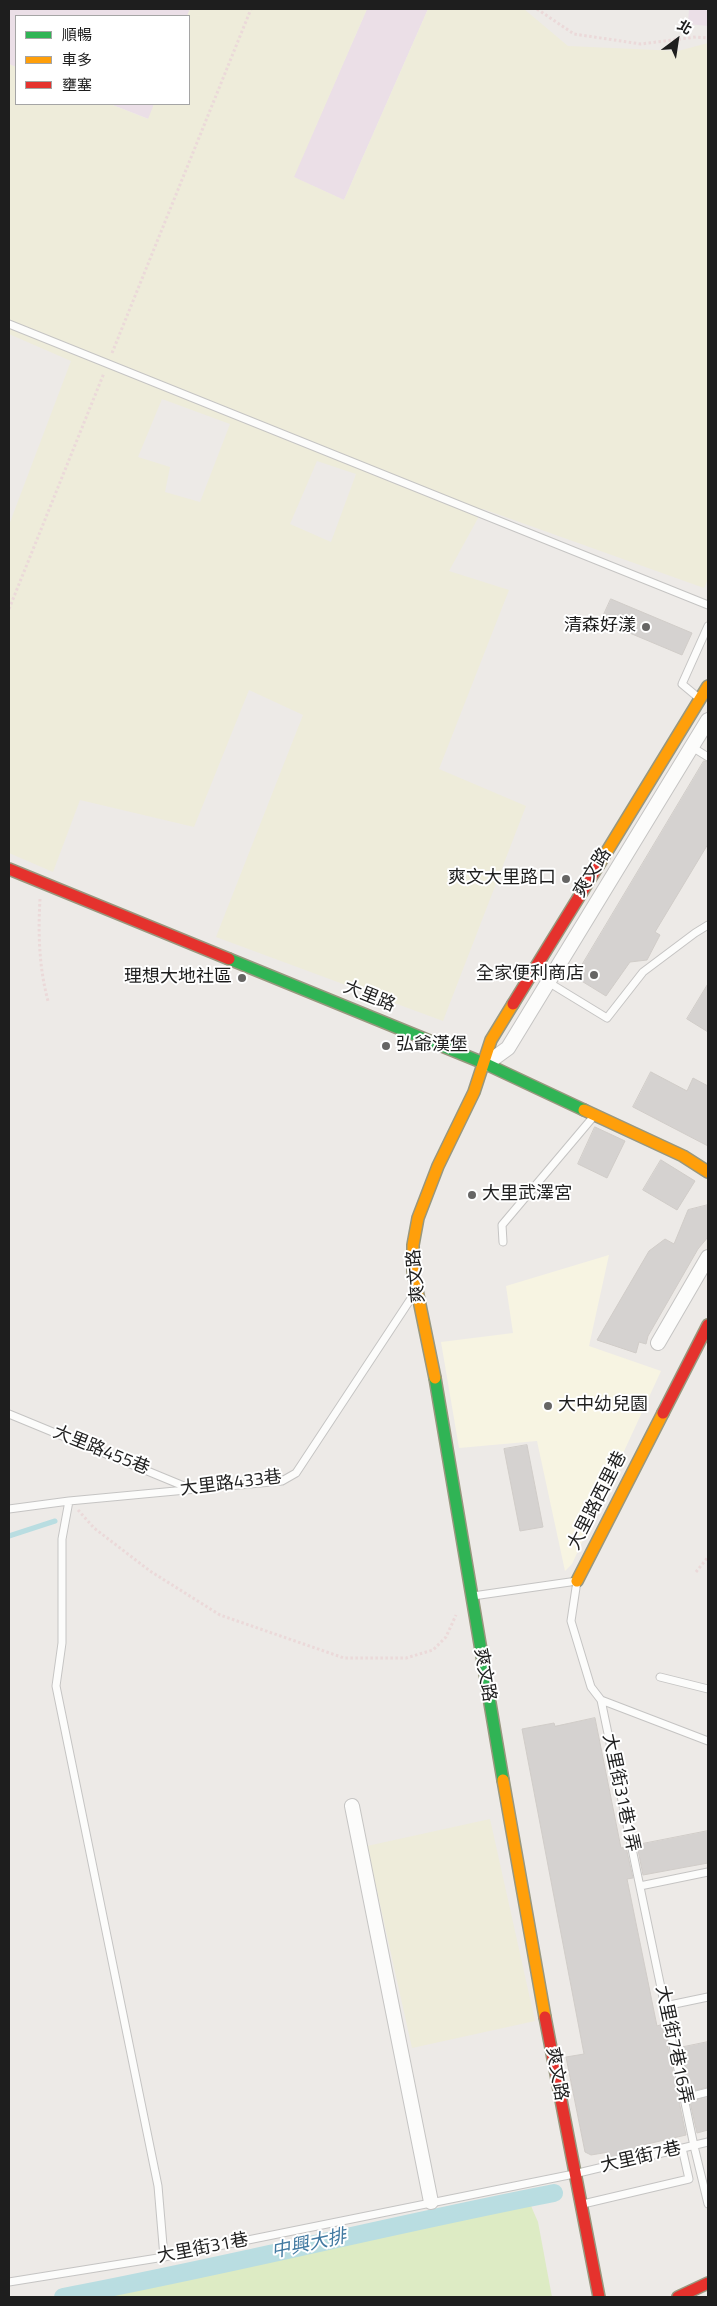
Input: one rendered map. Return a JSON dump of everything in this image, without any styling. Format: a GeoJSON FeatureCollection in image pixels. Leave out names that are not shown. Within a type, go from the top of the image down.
{"type":"FeatureCollection","features":[{"type":"Feature","properties":{"kind":"street","name":"爽文路"},"geometry":{"type":"LineString","coordinates":[[599,2297],[574,2174],[470,1596],[447,1448],[428,1345],[415,1292],[412,1265],[413,1244],[423,1205],[434,1175],[486,1064],[491,1040],[708,686]]}},
{"type":"Feature","properties":{"kind":"street","name":"爽文路"},"geometry":{"type":"LineString","coordinates":[[486,1064],[508,1048],[708,720]]}},
{"type":"Feature","properties":{"kind":"street","name":"大里路"},"geometry":{"type":"LineString","coordinates":[[9,869],[486,1064],[683,1156],[708,1172]]}},
{"type":"Feature","properties":{"kind":"street"},"geometry":{"type":"LineString","coordinates":[[658,1343],[708,1256]]}},
{"type":"Feature","properties":{"kind":"street","name":"大里路西里巷"},"geometry":{"type":"LineString","coordinates":[[577,1580],[708,1325]]}},
{"type":"Feature","properties":{"kind":"street"},"geometry":{"type":"LineString","coordinates":[[352,1806],[431,2202]]}},
{"type":"Feature","properties":{"kind":"street"},"geometry":{"type":"LineString","coordinates":[[678,2297],[708,2283]]}},
{"type":"Feature","properties":{"kind":"lane"},"geometry":{"type":"LineString","coordinates":[[9,324],[708,605]]}},
{"type":"Feature","properties":{"kind":"lane"},"geometry":{"type":"LineString","coordinates":[[700,699],[682,684],[708,626]]}},
{"type":"Feature","properties":{"kind":"lane"},"geometry":{"type":"LineString","coordinates":[[692,747],[708,757]]}},
{"type":"Feature","properties":{"kind":"lane"},"geometry":{"type":"LineString","coordinates":[[547,982],[607,1018],[643,972],[708,925]]}},
{"type":"Feature","properties":{"kind":"lane"},"geometry":{"type":"LineString","coordinates":[[502,1242],[502,1225],[596,1114]]}},
{"type":"Feature","properties":{"kind":"lane","name":"大里路433巷"},"geometry":{"type":"LineString","coordinates":[[9,1509],[69,1500],[282,1481],[296,1473],[415,1292]]}},
{"type":"Feature","properties":{"kind":"lane","name":"大里路455巷"},"geometry":{"type":"LineString","coordinates":[[9,1414],[193,1489]]}},
{"type":"Feature","properties":{"kind":"lane"},"geometry":{"type":"LineString","coordinates":[[69,1500],[62,1539],[62,1643],[56,1686],[158,2186],[164,2257]]}},
{"type":"Feature","properties":{"kind":"lane"},"geometry":{"type":"LineString","coordinates":[[470,1596],[577,1580]]}},
{"type":"Feature","properties":{"kind":"lane","name":"大里路西里巷"},"geometry":{"type":"LineString","coordinates":[[577,1580],[571,1621],[591,1687],[601,1700]]}},
{"type":"Feature","properties":{"kind":"lane"},"geometry":{"type":"LineString","coordinates":[[660,1677],[708,1689]]}},
{"type":"Feature","properties":{"kind":"lane"},"geometry":{"type":"LineString","coordinates":[[601,1700],[708,1741]]}},
{"type":"Feature","properties":{"kind":"lane","name":"大里街31巷1弄"},"geometry":{"type":"LineString","coordinates":[[601,1700],[640,1886]]}},
{"type":"Feature","properties":{"kind":"lane"},"geometry":{"type":"LineString","coordinates":[[640,1886],[708,1872]]}},
{"type":"Feature","properties":{"kind":"lane","name":"大里街7巷16弄"},"geometry":{"type":"LineString","coordinates":[[640,1886],[694,2146],[708,2204]]}},
{"type":"Feature","properties":{"kind":"lane"},"geometry":{"type":"LineString","coordinates":[[665,2006],[708,1997]]}},
{"type":"Feature","properties":{"kind":"lane"},"geometry":{"type":"LineString","coordinates":[[684,2098],[708,2092]]}},
{"type":"Feature","properties":{"kind":"lane","name":"大里街7巷"},"geometry":{"type":"LineString","coordinates":[[574,2174],[708,2142]]}},
{"type":"Feature","properties":{"kind":"lane"},"geometry":{"type":"LineString","coordinates":[[580,2205],[689,2179],[682,2148]]}},
{"type":"Feature","properties":{"kind":"lane","name":"大里街31巷"},"geometry":{"type":"LineString","coordinates":[[9,2282],[164,2257],[574,2174]]}},
{"type":"Feature","properties":{"kind":"path"},"geometry":{"type":"LineString","coordinates":[[9,609],[251,9]]}},
{"type":"Feature","properties":{"kind":"path"},"geometry":{"type":"LineString","coordinates":[[537,9],[574,34],[641,44],[696,37],[708,38]]}},
{"type":"Feature","properties":{"kind":"path"},"geometry":{"type":"LineString","coordinates":[[42,881],[38,931],[41,975],[48,1001]]}},
{"type":"Feature","properties":{"kind":"path"},"geometry":{"type":"LineString","coordinates":[[69,1500],[100,1534],[150,1571],[220,1615],[344,1658],[406,1658],[433,1650],[446,1637],[459,1604],[470,1596]]}},
{"type":"Feature","properties":{"kind":"path"},"geometry":{"type":"LineString","coordinates":[[696,1572],[708,1557]]}},
{"type":"Feature","properties":{"kind":"shaded area"},"geometry":{"type":"Polygon","coordinates":[[[9,9],[190,9],[187,15],[15,15],[15,67],[9,64],[9,9]]]}},
{"type":"Feature","properties":{"kind":"shaded area"},"geometry":{"type":"Polygon","coordinates":[[[190,9],[367,9],[294,177],[344,200],[428,9],[524,9],[568,46],[678,51],[708,43],[708,579],[704,588],[483,509],[449,571],[509,590],[439,769],[526,806],[443,1021],[216,937],[303,715],[249,690],[194,827],[80,800],[53,872],[9,853],[9,525],[71,361],[9,334],[9,64],[15,67],[15,105],[113,105],[148,119],[154,105],[190,105],[190,15],[187,15],[190,9]],[[162,399],[138,457],[170,467],[165,492],[200,502],[230,424],[162,399]],[[317,461],[290,524],[331,542],[356,474],[317,461]]]}},
{"type":"Feature","properties":{"kind":"shaded area"},"geometry":{"type":"Polygon","coordinates":[[[367,9],[428,9],[344,200],[293,177],[367,9]]]}},
{"type":"Feature","properties":{"kind":"shaded area"},"geometry":{"type":"Polygon","coordinates":[[[689,9],[708,9],[708,26],[688,24],[689,9]]]}},
{"type":"Feature","properties":{"kind":"shaded area"},"geometry":{"type":"Polygon","coordinates":[[[113,105],[154,105],[149,119],[113,105]]]}},
{"type":"Feature","properties":{"kind":"shaded area","name":"大中幼兒園"},"geometry":{"type":"Polygon","coordinates":[[[609,1255],[589,1346],[661,1371],[572,1564],[565,1571],[537,1441],[459,1448],[441,1342],[513,1333],[506,1286],[609,1255]]]}},
{"type":"Feature","properties":{"kind":"shaded area"},"geometry":{"type":"Polygon","coordinates":[[[490,1819],[535,2021],[412,2048],[367,1846],[490,1819]]]}},
{"type":"Feature","properties":{"kind":"green space"},"geometry":{"type":"Polygon","coordinates":[[[528,2199],[538,2222],[552,2297],[101,2297],[528,2199]]]}},
{"type":"Feature","properties":{"kind":"building","name":"清森好漾"},"geometry":{"type":"Polygon","coordinates":[[[611,599],[692,633],[682,655],[601,621],[611,599]]]}},
{"type":"Feature","properties":{"kind":"building"},"geometry":{"type":"Polygon","coordinates":[[[704,761],[708,762],[708,844],[655,932],[660,935],[647,960],[630,962],[606,996],[575,977],[704,761]]]}},
{"type":"Feature","properties":{"kind":"building"},"geometry":{"type":"Polygon","coordinates":[[[708,984],[708,1032],[687,1019],[708,984]]]}},
{"type":"Feature","properties":{"kind":"building"},"geometry":{"type":"Polygon","coordinates":[[[651,1072],[687,1091],[693,1078],[708,1086],[708,1146],[633,1107],[651,1072]]]}},
{"type":"Feature","properties":{"kind":"building"},"geometry":{"type":"Polygon","coordinates":[[[595,1127],[625,1141],[607,1178],[578,1164],[595,1127]]]}},
{"type":"Feature","properties":{"kind":"building"},"geometry":{"type":"Polygon","coordinates":[[[661,1160],[695,1181],[677,1210],[643,1190],[661,1160]]]}},
{"type":"Feature","properties":{"kind":"building"},"geometry":{"type":"Polygon","coordinates":[[[708,1205],[708,1237],[698,1249],[648,1336],[646,1344],[639,1342],[636,1353],[597,1340],[649,1251],[665,1239],[674,1244],[688,1210],[708,1205]]]}},
{"type":"Feature","properties":{"kind":"building"},"geometry":{"type":"Polygon","coordinates":[[[527,1445],[543,1527],[520,1531],[504,1449],[527,1445]]]}},
{"type":"Feature","properties":{"kind":"building"},"geometry":{"type":"Polygon","coordinates":[[[595,1718],[621,1848],[626,1847],[633,1878],[627,1879],[657,2026],[663,2024],[686,2135],[643,2145],[643,2152],[611,2159],[609,2152],[591,2155],[585,2152],[566,2057],[584,2054],[522,1729],[554,1723],[555,1726],[595,1718]]]}},
{"type":"Feature","properties":{"kind":"building"},"geometry":{"type":"Polygon","coordinates":[[[708,1831],[708,1863],[643,1875],[637,1845],[708,1831]]]}},
{"type":"Feature","properties":{"kind":"building"},"geometry":{"type":"Polygon","coordinates":[[[708,2042],[708,2087],[688,2092],[679,2048],[708,2042]]]}},
{"type":"Feature","properties":{"kind":"building"},"geometry":{"type":"Polygon","coordinates":[[[708,2097],[708,2130],[697,2133],[690,2102],[708,2097]]]}},
{"type":"Feature","properties":{"kind":"waterway"},"geometry":{"type":"LineString","coordinates":[[9,1536],[55,1521]]}},
{"type":"Feature","properties":{"kind":"waterway","name":"中興大排"},"geometry":{"type":"LineString","coordinates":[[63,2297],[554,2193]]}},
{"type":"Feature","properties":{"kind":"traffic: fast"},"geometry":{"type":"LineString","coordinates":[[229,959],[486,1064],[584,1110]]}},
{"type":"Feature","properties":{"kind":"traffic: fast"},"geometry":{"type":"LineString","coordinates":[[435,1378],[503,1780]]}},
{"type":"Feature","properties":{"kind":"traffic: slow"},"geometry":{"type":"LineString","coordinates":[[598,866],[708,686]]}},
{"type":"Feature","properties":{"kind":"traffic: slow"},"geometry":{"type":"LineString","coordinates":[[435,1378],[413,1271],[413,1245],[418,1218],[438,1166],[474,1092],[491,1040],[513,1004]]}},
{"type":"Feature","properties":{"kind":"traffic: slow"},"geometry":{"type":"LineString","coordinates":[[584,1110],[683,1156],[708,1172]]}},
{"type":"Feature","properties":{"kind":"traffic: slow"},"geometry":{"type":"LineString","coordinates":[[577,1581],[663,1413]]}},
{"type":"Feature","properties":{"kind":"traffic: slow"},"geometry":{"type":"LineString","coordinates":[[503,1780],[545,2017]]}},
{"type":"Feature","properties":{"kind":"traffic: jam"},"geometry":{"type":"LineString","coordinates":[[513,1004],[598,866]]}},
{"type":"Feature","properties":{"kind":"traffic: jam"},"geometry":{"type":"LineString","coordinates":[[9,869],[229,959]]}},
{"type":"Feature","properties":{"kind":"traffic: jam"},"geometry":{"type":"LineString","coordinates":[[663,1413],[708,1325]]}},
{"type":"Feature","properties":{"kind":"traffic: jam"},"geometry":{"type":"LineString","coordinates":[[545,2017],[599,2297]]}},
{"type":"Feature","properties":{"kind":"traffic: jam"},"geometry":{"type":"LineString","coordinates":[[678,2297],[708,2283]]}},
{"type":"Feature","properties":{"kind":"place","name":"清森好漾"},"geometry":{"type":"Point","coordinates":[646,627]}},
{"type":"Feature","properties":{"kind":"place","name":"爽文大里路口"},"geometry":{"type":"Point","coordinates":[566,879]}},
{"type":"Feature","properties":{"kind":"place","name":"全家便利商店"},"geometry":{"type":"Point","coordinates":[594,975]}},
{"type":"Feature","properties":{"kind":"place","name":"理想大地社區"},"geometry":{"type":"Point","coordinates":[242,978]}},
{"type":"Feature","properties":{"kind":"place","name":"弘爺漢堡"},"geometry":{"type":"Point","coordinates":[386,1046]}},
{"type":"Feature","properties":{"kind":"place","name":"大里武澤宮"},"geometry":{"type":"Point","coordinates":[472,1195]}},
{"type":"Feature","properties":{"kind":"place","name":"大中幼兒園"},"geometry":{"type":"Point","coordinates":[548,1406]}}]}
